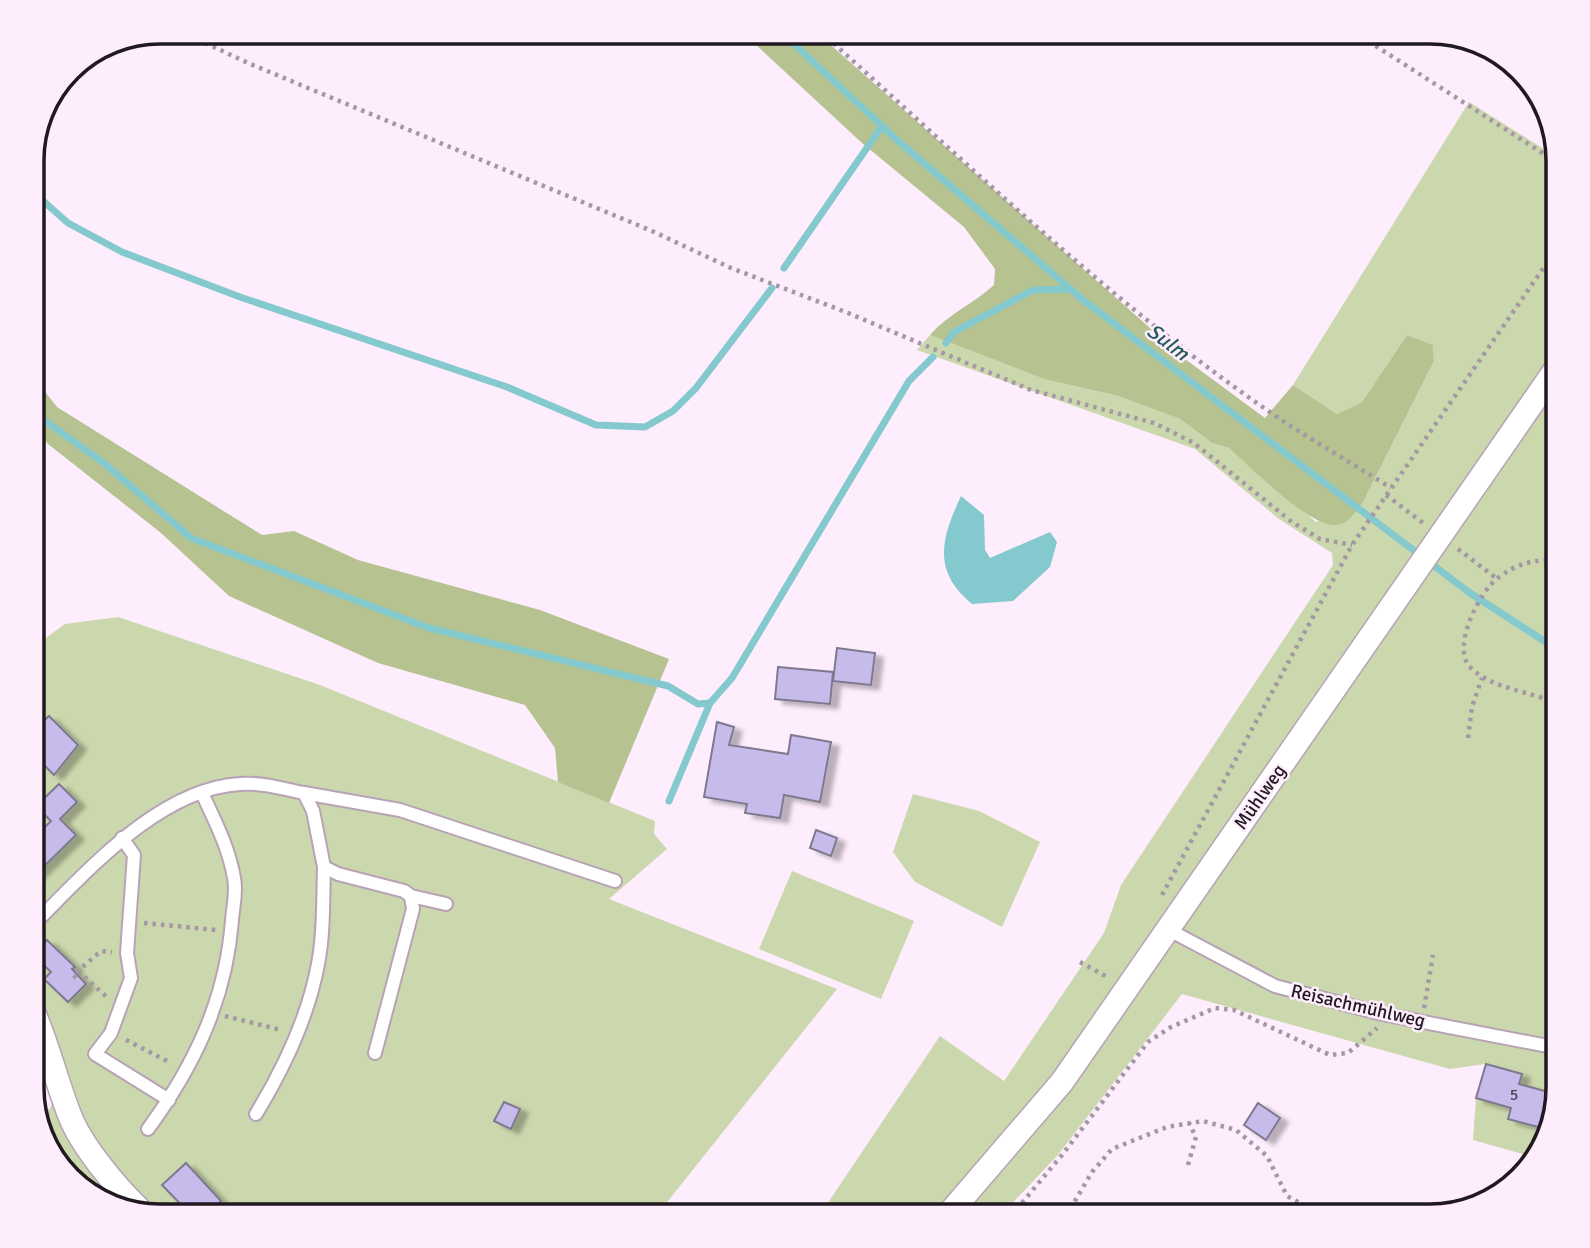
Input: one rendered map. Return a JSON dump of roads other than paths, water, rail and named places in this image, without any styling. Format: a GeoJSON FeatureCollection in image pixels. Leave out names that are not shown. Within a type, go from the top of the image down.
{"type":"FeatureCollection","features":[{"type":"Feature","properties":{"kind":"street","name":"Mühlweg"},"geometry":{"type":"LineString","coordinates":[[957,1204],[1062,1082],[1546,385]]}},
{"type":"Feature","properties":{"kind":"street"},"geometry":{"type":"LineString","coordinates":[[44,1036],[71,1119],[117,1187],[130,1200]]}},
{"type":"Feature","properties":{"kind":"lane"},"geometry":{"type":"LineString","coordinates":[[44,914],[122,838],[157,814],[202,793],[240,783],[400,810],[615,881]]}},
{"type":"Feature","properties":{"kind":"lane"},"geometry":{"type":"LineString","coordinates":[[148,1129],[188,1072],[214,1014],[232,931],[235,880],[227,848],[202,793]]}},
{"type":"Feature","properties":{"kind":"lane"},"geometry":{"type":"LineString","coordinates":[[256,1114],[280,1073],[297,1034],[318,965],[324,867],[313,811],[304,793]]}},
{"type":"Feature","properties":{"kind":"lane"},"geometry":{"type":"LineString","coordinates":[[122,838],[134,855],[127,953],[131,978],[111,1032],[95,1054],[169,1100]]}},
{"type":"Feature","properties":{"kind":"lane"},"geometry":{"type":"LineString","coordinates":[[324,867],[338,874],[446,904]]}},
{"type":"Feature","properties":{"kind":"lane"},"geometry":{"type":"LineString","coordinates":[[374,1053],[413,909],[411,896]]}},
{"type":"Feature","properties":{"kind":"lane","name":"Reisachmühlweg"},"geometry":{"type":"LineString","coordinates":[[1169,930],[1275,986],[1381,1014],[1546,1046]]}},
{"type":"Feature","properties":{"kind":"water"},"geometry":{"type":"Polygon","coordinates":[[[961,496],[984,515],[985,550],[990,558],[1050,532],[1057,542],[1050,567],[1013,601],[972,604],[959,592],[951,579],[944,554],[945,540],[961,496]]]}},
{"type":"Feature","properties":{"kind":"waterway","name":"Sulm"},"geometry":{"type":"LineString","coordinates":[[794,44],[896,139],[1083,300],[1470,593],[1546,642]]}},
{"type":"Feature","properties":{"kind":"waterway"},"geometry":{"type":"LineString","coordinates":[[784,268],[882,126]]}},
{"type":"Feature","properties":{"kind":"waterway"},"geometry":{"type":"LineString","coordinates":[[44,202],[68,223],[122,252],[240,297],[507,387],[596,425],[645,427],[673,411],[696,388],[772,288]]}},
{"type":"Feature","properties":{"kind":"waterway"},"geometry":{"type":"LineString","coordinates":[[946,343],[954,332],[1033,290],[1070,289]]}},
{"type":"Feature","properties":{"kind":"waterway"},"geometry":{"type":"LineString","coordinates":[[669,801],[710,703],[732,678],[909,381],[933,357]]}},
{"type":"Feature","properties":{"kind":"waterway"},"geometry":{"type":"LineString","coordinates":[[44,420],[105,464],[191,538],[429,628],[668,686],[698,704],[710,703]]}}]}
